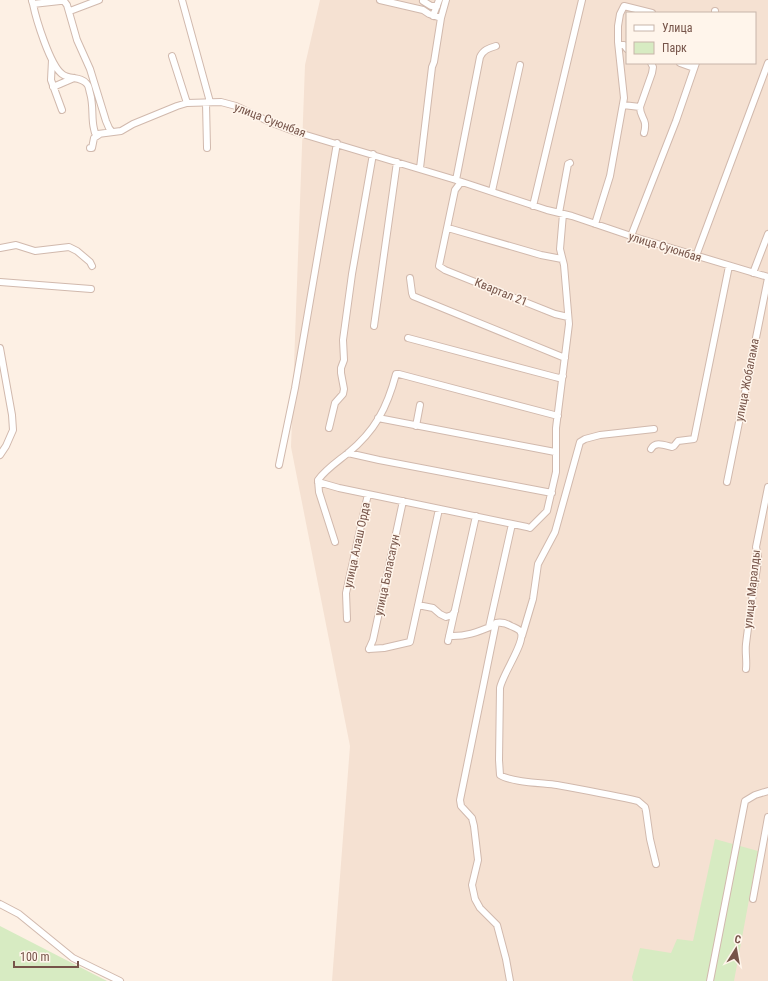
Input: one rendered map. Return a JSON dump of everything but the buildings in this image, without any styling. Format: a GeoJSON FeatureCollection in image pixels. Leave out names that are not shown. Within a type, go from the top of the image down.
{"type":"FeatureCollection","features":[{"type":"Feature","properties":{"kind":"street"},"geometry":{"type":"LineString","coordinates":[[90,148],[92,148],[94,138],[100,134],[112,132],[106,121],[87,61],[78,45],[70,11],[64,1],[60,0],[33,2],[42,34],[55,67],[67,77],[80,80],[88,85],[93,104],[94,130],[95,133],[100,134]]}},
{"type":"Feature","properties":{"kind":"street"},"geometry":{"type":"LineString","coordinates":[[70,11],[100,0]]}},
{"type":"Feature","properties":{"kind":"street"},"geometry":{"type":"LineString","coordinates":[[182,0],[208,102],[208,148]]}},
{"type":"Feature","properties":{"kind":"street"},"geometry":{"type":"LineString","coordinates":[[381,0],[423,10],[433,16],[441,18]]}},
{"type":"Feature","properties":{"kind":"street"},"geometry":{"type":"LineString","coordinates":[[420,168],[430,80],[441,18],[446,0]]}},
{"type":"Feature","properties":{"kind":"street"},"geometry":{"type":"LineString","coordinates":[[533,206],[582,0]]}},
{"type":"Feature","properties":{"kind":"street"},"geometry":{"type":"LineString","coordinates":[[414,8],[424,1],[431,6],[438,3]]}},
{"type":"Feature","properties":{"kind":"street"},"geometry":{"type":"LineString","coordinates":[[433,16],[438,3]]}},
{"type":"Feature","properties":{"kind":"street"},"geometry":{"type":"LineString","coordinates":[[595,224],[610,176],[624,98],[618,26],[620,14],[624,6],[648,12]]}},
{"type":"Feature","properties":{"kind":"street"},"geometry":{"type":"LineString","coordinates":[[619,44],[624,45],[626,48]]}},
{"type":"Feature","properties":{"kind":"street"},"geometry":{"type":"LineString","coordinates":[[496,46],[481,53],[459,181],[455,190],[448,228],[541,255],[562,259]]}},
{"type":"Feature","properties":{"kind":"street"},"geometry":{"type":"LineString","coordinates":[[172,56],[187,103]]}},
{"type":"Feature","properties":{"kind":"street"},"geometry":{"type":"LineString","coordinates":[[52,60],[51,80],[62,110]]}},
{"type":"Feature","properties":{"kind":"street"},"geometry":{"type":"LineString","coordinates":[[696,256],[768,63]]}},
{"type":"Feature","properties":{"kind":"street"},"geometry":{"type":"LineString","coordinates":[[644,133],[646,123],[641,115],[640,107],[652,73],[653,68],[651,64]]}},
{"type":"Feature","properties":{"kind":"street"},"geometry":{"type":"LineString","coordinates":[[492,192],[520,65]]}},
{"type":"Feature","properties":{"kind":"street"},"geometry":{"type":"LineString","coordinates":[[631,236],[676,121],[695,65]]}},
{"type":"Feature","properties":{"kind":"street"},"geometry":{"type":"LineString","coordinates":[[53,87],[74,78]]}},
{"type":"Feature","properties":{"kind":"street","name":"улица Суюнбая"},"geometry":{"type":"LineString","coordinates":[[112,132],[121,131],[133,124],[187,103],[222,102],[236,106],[296,132],[420,168],[533,206],[768,277]]}},
{"type":"Feature","properties":{"kind":"street"},"geometry":{"type":"LineString","coordinates":[[623,105],[640,107]]}},
{"type":"Feature","properties":{"kind":"street"},"geometry":{"type":"LineString","coordinates":[[279,465],[295,388],[337,143]]}},
{"type":"Feature","properties":{"kind":"street"},"geometry":{"type":"LineString","coordinates":[[329,428],[336,404],[344,390],[341,373],[344,360],[343,340],[352,274],[373,154]]}},
{"type":"Feature","properties":{"kind":"street"},"geometry":{"type":"LineString","coordinates":[[374,326],[397,162]]}},
{"type":"Feature","properties":{"kind":"street"},"geometry":{"type":"LineString","coordinates":[[318,482],[339,488],[530,528],[546,511],[552,493],[556,472],[558,416],[568,335],[568,317],[560,250],[561,214],[568,164],[570,163]]}},
{"type":"Feature","properties":{"kind":"street","name":"Квартал 21"},"geometry":{"type":"LineString","coordinates":[[448,228],[439,266],[445,270],[555,314],[568,317]]}},
{"type":"Feature","properties":{"kind":"street"},"geometry":{"type":"LineString","coordinates":[[753,273],[768,234]]}},
{"type":"Feature","properties":{"kind":"street"},"geometry":{"type":"LineString","coordinates":[[0,248],[16,244],[35,251],[69,247],[78,251],[90,262],[92,266]]}},
{"type":"Feature","properties":{"kind":"street"},"geometry":{"type":"LineString","coordinates":[[651,449],[653,445],[656,444],[674,446],[678,441],[694,439],[729,266]]}},
{"type":"Feature","properties":{"kind":"street","name":"улица Жобалама"},"geometry":{"type":"LineString","coordinates":[[726,482],[768,277]]}},
{"type":"Feature","properties":{"kind":"street"},"geometry":{"type":"LineString","coordinates":[[410,278],[413,296],[565,358]]}},
{"type":"Feature","properties":{"kind":"street"},"geometry":{"type":"LineString","coordinates":[[0,282],[91,289]]}},
{"type":"Feature","properties":{"kind":"street"},"geometry":{"type":"LineString","coordinates":[[408,338],[559,378],[563,376]]}},
{"type":"Feature","properties":{"kind":"street"},"geometry":{"type":"LineString","coordinates":[[0,348],[12,415],[13,430],[0,455]]}},
{"type":"Feature","properties":{"kind":"street"},"geometry":{"type":"LineString","coordinates":[[335,542],[319,492],[318,482],[320,477],[368,435],[388,398],[396,374],[398,373],[558,416]]}},
{"type":"Feature","properties":{"kind":"street"},"geometry":{"type":"LineString","coordinates":[[416,426],[420,405]]}},
{"type":"Feature","properties":{"kind":"street"},"geometry":{"type":"LineString","coordinates":[[419,413],[424,428]]}},
{"type":"Feature","properties":{"kind":"street"},"geometry":{"type":"LineString","coordinates":[[378,418],[556,452]]}},
{"type":"Feature","properties":{"kind":"street"},"geometry":{"type":"LineString","coordinates":[[654,429],[600,436],[580,442],[555,532],[538,564],[533,599],[522,636],[516,653],[503,677],[500,688],[499,760],[500,775],[503,777],[562,786],[638,802],[644,806],[646,811],[656,864]]}},
{"type":"Feature","properties":{"kind":"street"},"geometry":{"type":"LineString","coordinates":[[348,453],[552,493]]}},
{"type":"Feature","properties":{"kind":"street","name":"улица Маралды"},"geometry":{"type":"LineString","coordinates":[[746,669],[746,644],[758,557],[756,547],[768,486]]}},
{"type":"Feature","properties":{"kind":"street","name":"улица Алаш Орда"},"geometry":{"type":"LineString","coordinates":[[347,619],[346,593],[368,494]]}},
{"type":"Feature","properties":{"kind":"street","name":"улица Баласагун"},"geometry":{"type":"LineString","coordinates":[[402,501],[373,640],[369,648],[384,648],[410,642],[418,605]]}},
{"type":"Feature","properties":{"kind":"street"},"geometry":{"type":"LineString","coordinates":[[439,509],[418,605],[433,608],[446,617],[455,611]]}},
{"type":"Feature","properties":{"kind":"street"},"geometry":{"type":"LineString","coordinates":[[476,516],[449,639],[473,634],[496,624],[504,623],[519,630],[522,636]]}},
{"type":"Feature","properties":{"kind":"street"},"geometry":{"type":"LineString","coordinates":[[489,627],[512,524]]}},
{"type":"Feature","properties":{"kind":"street"},"geometry":{"type":"LineString","coordinates":[[511,626],[523,622],[527,618]]}},
{"type":"Feature","properties":{"kind":"street"},"geometry":{"type":"LineString","coordinates":[[496,624],[460,800],[461,806],[472,818],[474,826],[478,860],[472,885],[475,899],[480,908],[497,925],[510,981]]}},
{"type":"Feature","properties":{"kind":"street"},"geometry":{"type":"LineString","coordinates":[[710,981],[745,801],[768,791]]}},
{"type":"Feature","properties":{"kind":"street"},"geometry":{"type":"LineString","coordinates":[[753,899],[765,849],[768,817]]}},
{"type":"Feature","properties":{"kind":"street"},"geometry":{"type":"LineString","coordinates":[[0,904],[19,914],[73,958],[120,981]]}},
{"type":"Feature","properties":{"kind":"shaded area"},"geometry":{"type":"Polygon","coordinates":[[[320,0],[768,0],[768,981],[332,981],[350,746],[291,447],[305,65],[320,0]]]}},
{"type":"Feature","properties":{"kind":"green space"},"geometry":{"type":"Polygon","coordinates":[[[715,839],[758,851],[734,981],[633,981],[632,977],[640,948],[671,953],[677,939],[693,941],[715,839]]]}},
{"type":"Feature","properties":{"kind":"green space"},"geometry":{"type":"Polygon","coordinates":[[[0,926],[107,981],[0,981],[0,926]]]}}]}
